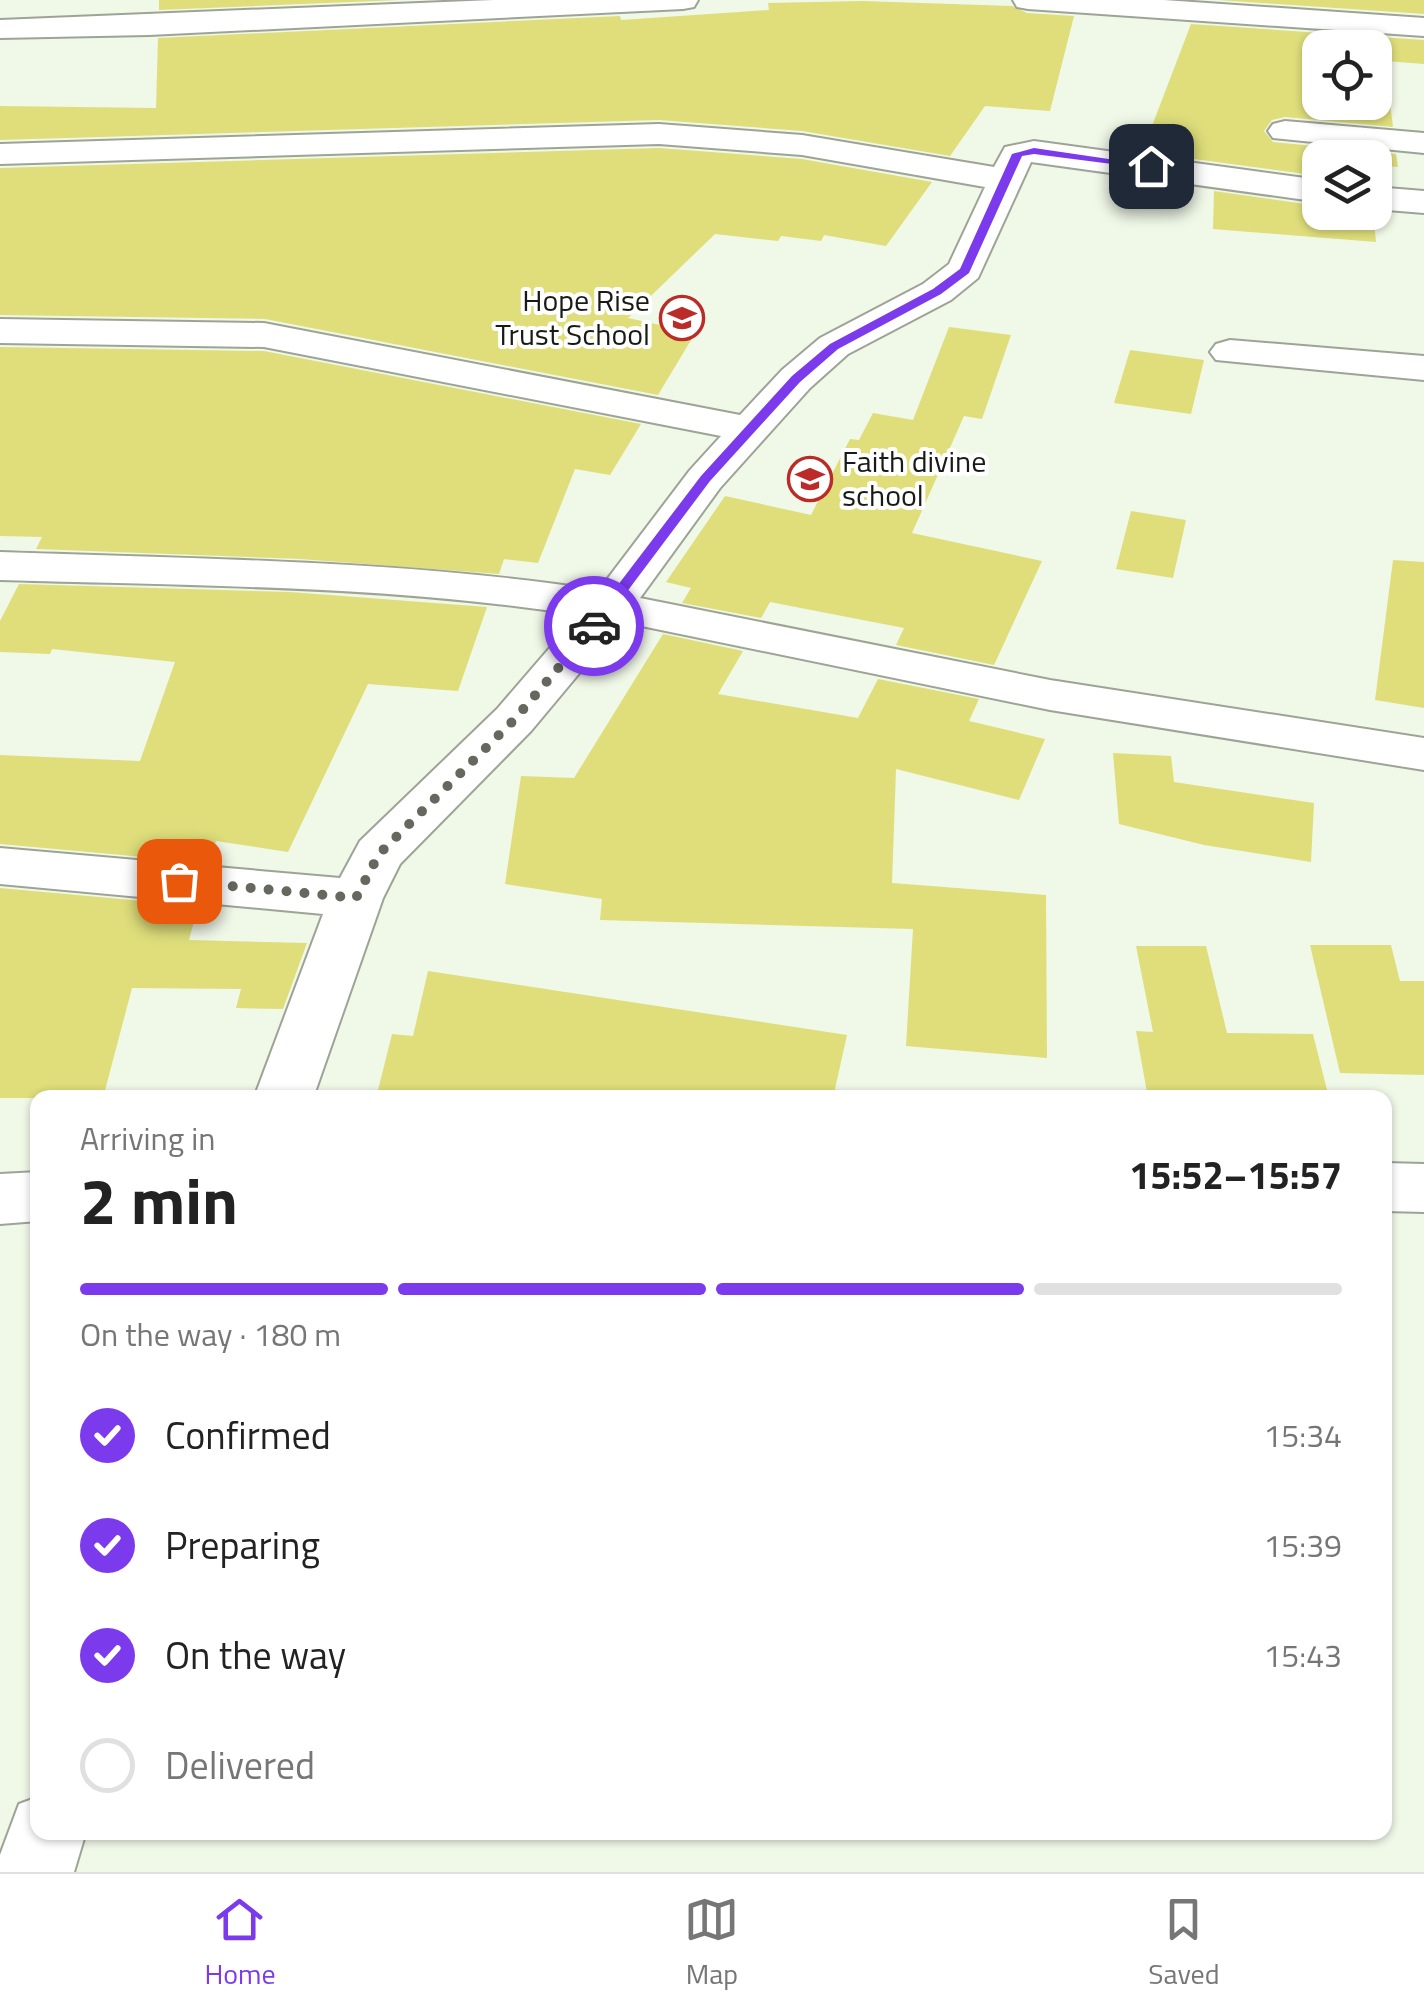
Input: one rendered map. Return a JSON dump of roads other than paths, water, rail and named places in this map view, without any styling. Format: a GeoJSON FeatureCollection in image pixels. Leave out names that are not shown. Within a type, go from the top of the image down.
{"type":"FeatureCollection","features":[{"type":"Feature","properties":{"kind":"street"},"geometry":{"type":"LineString","coordinates":[[0,28],[149,26],[683,0]]}},
{"type":"Feature","properties":{"kind":"street"},"geometry":{"type":"LineString","coordinates":[[1028,0],[1424,27]]}},
{"type":"Feature","properties":{"kind":"street"},"geometry":{"type":"LineString","coordinates":[[1284,131],[1424,143]]}},
{"type":"Feature","properties":{"kind":"street"},"geometry":{"type":"LineString","coordinates":[[0,154],[658,134],[802,146],[1008,180]]}},
{"type":"Feature","properties":{"kind":"street"},"geometry":{"type":"LineString","coordinates":[[286,1090],[356,898],[379,854],[514,720],[611,606],[705,478],[748,429],[834,346],[937,292],[965,270],[1018,154],[1034,151],[1302,188]]}},
{"type":"Feature","properties":{"kind":"street"},"geometry":{"type":"LineString","coordinates":[[1392,199],[1424,202]]}},
{"type":"Feature","properties":{"kind":"street"},"geometry":{"type":"LineString","coordinates":[[0,331],[264,335],[340,346],[748,429]]}},
{"type":"Feature","properties":{"kind":"street"},"geometry":{"type":"LineString","coordinates":[[1230,352],[1424,368]]}},
{"type":"Feature","properties":{"kind":"street"},"geometry":{"type":"LineString","coordinates":[[0,566],[329,578],[521,592],[611,606],[1050,695],[1424,754]]}},
{"type":"Feature","properties":{"kind":"street"},"geometry":{"type":"LineString","coordinates":[[0,866],[356,898]]}},
{"type":"Feature","properties":{"kind":"street"},"geometry":{"type":"LineString","coordinates":[[1392,1188],[1424,1188]]}},
{"type":"Feature","properties":{"kind":"street"},"geometry":{"type":"LineString","coordinates":[[0,1199],[30,1197]]}},
{"type":"Feature","properties":{"kind":"street"},"geometry":{"type":"LineString","coordinates":[[34,1872],[44,1840]]}},
{"type":"Feature","properties":{"kind":"place","name":"Hope Rise Trust School"},"geometry":{"type":"Point","coordinates":[682,318]}},
{"type":"Feature","properties":{"kind":"place","name":"Faith divine school"},"geometry":{"type":"Point","coordinates":[810,479]}}]}
